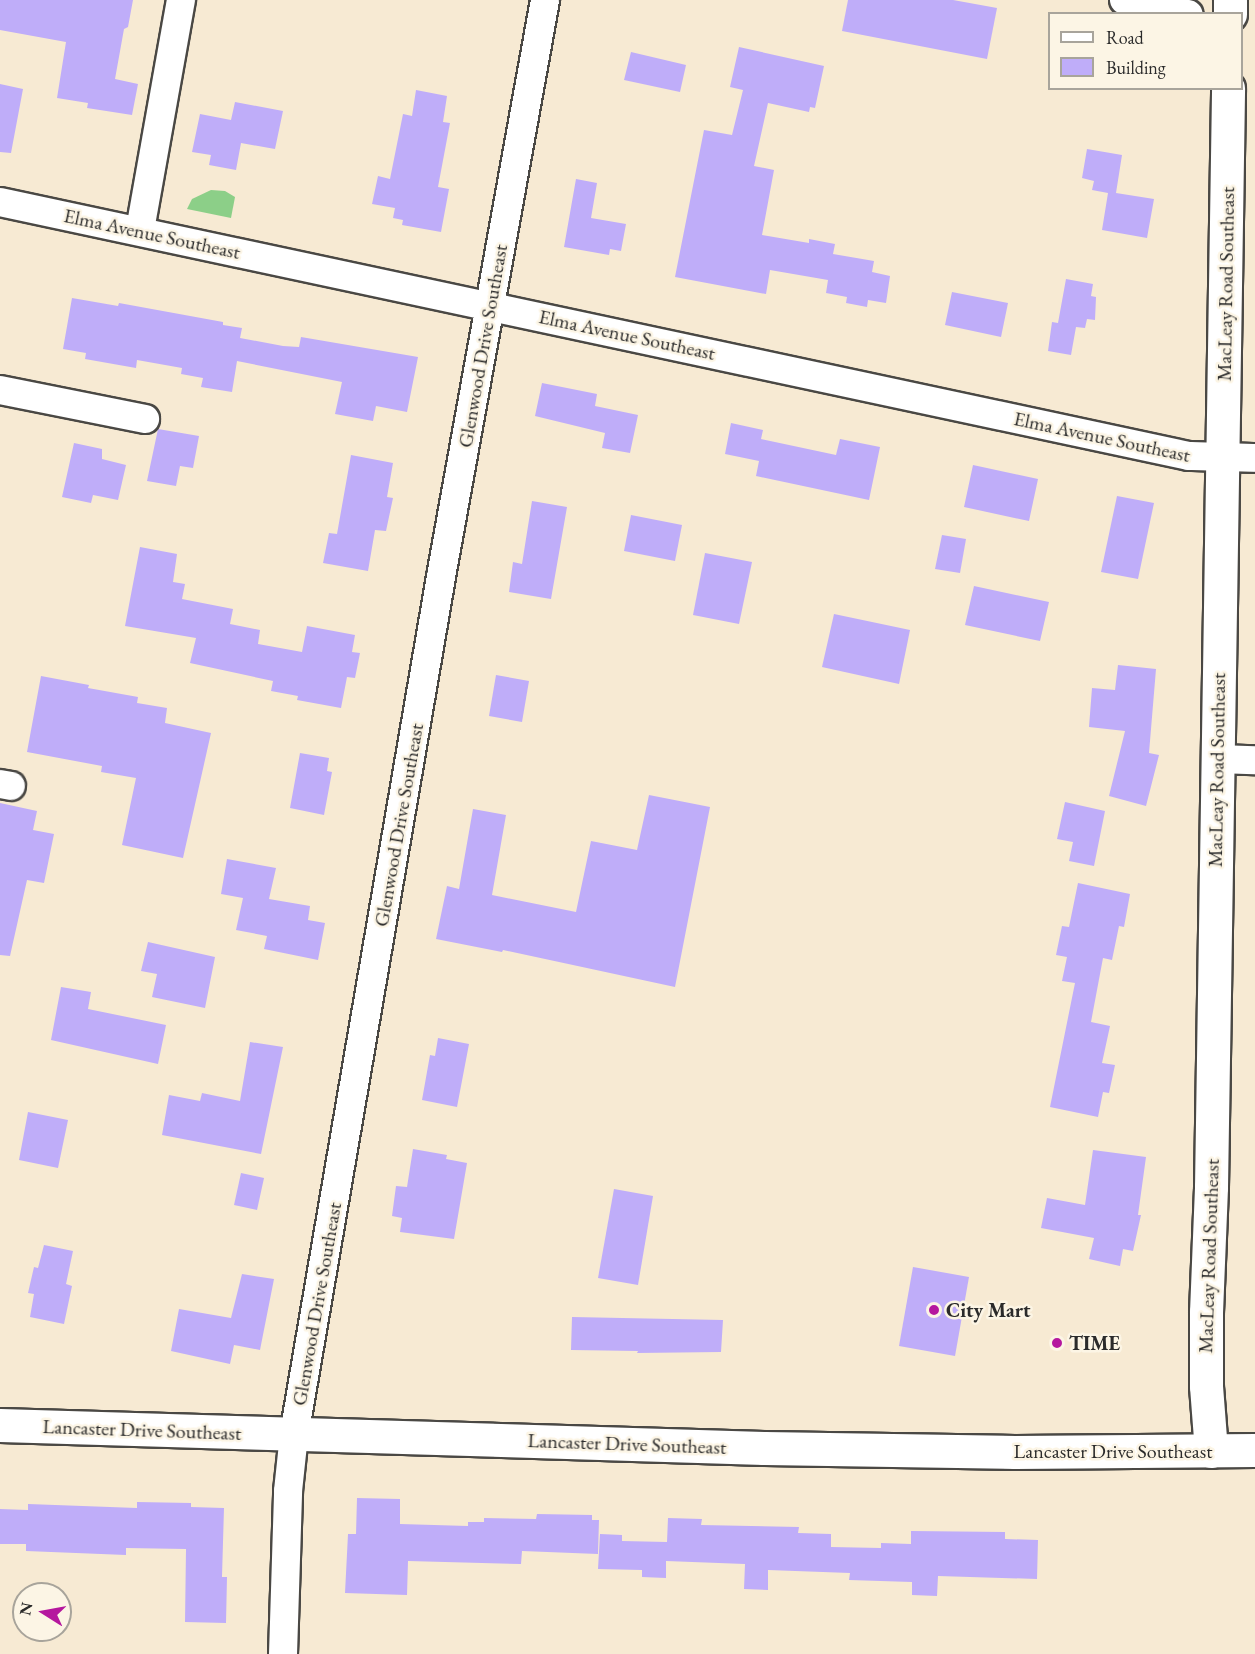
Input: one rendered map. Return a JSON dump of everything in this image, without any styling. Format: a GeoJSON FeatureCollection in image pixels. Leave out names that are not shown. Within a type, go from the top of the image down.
{"type":"FeatureCollection","features":[{"type":"Feature","properties":{"kind":"street"},"geometry":{"type":"LineString","coordinates":[[140,230],[181,0]]}},
{"type":"Feature","properties":{"kind":"street","name":"Glenwood Drive Southeast"},"geometry":{"type":"LineString","coordinates":[[283,1654],[288,1491],[294,1435],[545,0]]}},
{"type":"Feature","properties":{"kind":"street"},"geometry":{"type":"LineString","coordinates":[[1124,0],[1179,12]]}},
{"type":"Feature","properties":{"kind":"street","name":"MacLeay Road Southeast"},"geometry":{"type":"LineString","coordinates":[[1211,1451],[1206,1386],[1206,1312],[1211,1187],[1228,90]]}},
{"type":"Feature","properties":{"kind":"street","name":"Elma Avenue Southeast"},"geometry":{"type":"LineString","coordinates":[[0,202],[140,230],[1189,456],[1255,458]]}},
{"type":"Feature","properties":{"kind":"street"},"geometry":{"type":"LineString","coordinates":[[0,390],[145,419]]}},
{"type":"Feature","properties":{"kind":"street"},"geometry":{"type":"LineString","coordinates":[[1217,759],[1255,760]]}},
{"type":"Feature","properties":{"kind":"street","name":"Lancaster Drive Southeast"},"geometry":{"type":"LineString","coordinates":[[0,1425],[764,1448],[1015,1452],[1255,1450]]}},
{"type":"Feature","properties":{"kind":"green space"},"geometry":{"type":"Polygon","coordinates":[[[211,190],[225,191],[235,197],[231,218],[187,209],[192,199],[211,190]]]}},
{"type":"Feature","properties":{"kind":"building"},"geometry":{"type":"Polygon","coordinates":[[[0,0],[133,0],[128,27],[124,29],[115,79],[138,84],[132,115],[87,108],[88,103],[57,98],[66,42],[0,30],[0,0]]]}},
{"type":"Feature","properties":{"kind":"building"},"geometry":{"type":"Polygon","coordinates":[[[848,0],[953,0],[997,8],[987,59],[842,31],[848,0]]]}},
{"type":"Feature","properties":{"kind":"building"},"geometry":{"type":"Polygon","coordinates":[[[739,47],[824,66],[815,108],[810,107],[809,112],[768,103],[754,166],[774,170],[762,235],[809,243],[809,239],[835,244],[833,254],[874,261],[872,272],[890,276],[886,303],[868,300],[867,307],[846,303],[847,297],[826,293],[828,280],[770,270],[766,294],[675,277],[704,130],[732,135],[743,90],[730,87],[739,47]]]}},
{"type":"Feature","properties":{"kind":"building"},"geometry":{"type":"Polygon","coordinates":[[[631,52],[686,65],[680,92],[624,80],[631,52]]]}},
{"type":"Feature","properties":{"kind":"building"},"geometry":{"type":"Polygon","coordinates":[[[0,84],[23,89],[11,153],[0,152],[0,84]]]}},
{"type":"Feature","properties":{"kind":"building"},"geometry":{"type":"Polygon","coordinates":[[[416,90],[447,96],[443,122],[450,123],[438,187],[449,189],[441,232],[402,225],[403,220],[393,218],[395,208],[372,204],[378,176],[390,179],[403,114],[412,116],[416,90]]]}},
{"type":"Feature","properties":{"kind":"building"},"geometry":{"type":"Polygon","coordinates":[[[235,102],[283,111],[275,149],[241,143],[236,170],[209,165],[211,155],[192,152],[200,114],[231,120],[235,102]]]}},
{"type":"Feature","properties":{"kind":"building"},"geometry":{"type":"Polygon","coordinates":[[[1087,149],[1122,155],[1116,193],[1154,199],[1147,238],[1102,230],[1108,193],[1092,190],[1094,181],[1082,178],[1087,149]]]}},
{"type":"Feature","properties":{"kind":"building"},"geometry":{"type":"Polygon","coordinates":[[[576,179],[597,183],[591,218],[626,224],[621,251],[610,249],[609,255],[564,247],[576,179]]]}},
{"type":"Feature","properties":{"kind":"building"},"geometry":{"type":"Polygon","coordinates":[[[1066,279],[1093,284],[1091,296],[1096,297],[1095,320],[1087,319],[1085,328],[1076,327],[1071,355],[1048,351],[1052,322],[1058,323],[1066,279]]]}},
{"type":"Feature","properties":{"kind":"building"},"geometry":{"type":"Polygon","coordinates":[[[952,292],[1008,303],[1001,337],[945,325],[952,292]]]}},
{"type":"Feature","properties":{"kind":"building"},"geometry":{"type":"Polygon","coordinates":[[[72,298],[118,306],[119,303],[223,322],[223,325],[242,328],[240,338],[283,346],[299,347],[301,337],[418,357],[407,412],[376,406],[373,421],[335,414],[342,382],[237,361],[232,392],[201,387],[203,378],[181,374],[182,368],[137,360],[136,368],[85,359],[86,353],[63,349],[72,298]]]}},
{"type":"Feature","properties":{"kind":"building"},"geometry":{"type":"Polygon","coordinates":[[[542,383],[597,394],[595,406],[638,415],[630,453],[602,448],[605,433],[535,416],[542,383]]]}},
{"type":"Feature","properties":{"kind":"building"},"geometry":{"type":"Polygon","coordinates":[[[731,423],[763,430],[761,439],[836,455],[840,439],[880,447],[869,500],[756,476],[759,461],[725,454],[731,423]]]}},
{"type":"Feature","properties":{"kind":"building"},"geometry":{"type":"Polygon","coordinates":[[[158,429],[199,436],[193,468],[180,466],[176,486],[147,481],[158,429]]]}},
{"type":"Feature","properties":{"kind":"building"},"geometry":{"type":"Polygon","coordinates":[[[74,443],[102,449],[102,459],[126,465],[118,500],[93,495],[91,503],[62,497],[74,443]]]}},
{"type":"Feature","properties":{"kind":"building"},"geometry":{"type":"Polygon","coordinates":[[[351,455],[393,463],[387,497],[393,498],[386,531],[375,530],[368,571],[323,563],[329,533],[337,534],[351,455]]]}},
{"type":"Feature","properties":{"kind":"building"},"geometry":{"type":"Polygon","coordinates":[[[973,465],[1038,479],[1029,521],[964,507],[973,465]]]}},
{"type":"Feature","properties":{"kind":"building"},"geometry":{"type":"Polygon","coordinates":[[[1117,496],[1154,503],[1138,579],[1101,572],[1117,496]]]}},
{"type":"Feature","properties":{"kind":"building"},"geometry":{"type":"Polygon","coordinates":[[[532,501],[567,507],[551,599],[509,592],[513,562],[522,564],[532,501]]]}},
{"type":"Feature","properties":{"kind":"building"},"geometry":{"type":"Polygon","coordinates":[[[631,515],[682,525],[675,561],[624,551],[631,515]]]}},
{"type":"Feature","properties":{"kind":"building"},"geometry":{"type":"Polygon","coordinates":[[[942,535],[966,539],[960,573],[935,569],[942,535]]]}},
{"type":"Feature","properties":{"kind":"building"},"geometry":{"type":"Polygon","coordinates":[[[140,547],[177,554],[173,582],[185,584],[182,599],[233,609],[230,624],[260,630],[258,644],[302,652],[307,626],[355,635],[352,652],[360,653],[355,678],[347,677],[341,708],[297,700],[298,696],[271,691],[273,681],[190,663],[196,638],[125,626],[140,547]]]}},
{"type":"Feature","properties":{"kind":"building"},"geometry":{"type":"Polygon","coordinates":[[[705,553],[752,562],[739,624],[693,615],[705,553]]]}},
{"type":"Feature","properties":{"kind":"building"},"geometry":{"type":"Polygon","coordinates":[[[974,586],[1049,602],[1040,641],[965,625],[974,586]]]}},
{"type":"Feature","properties":{"kind":"building"},"geometry":{"type":"Polygon","coordinates":[[[834,614],[910,630],[899,684],[822,667],[834,614]]]}},
{"type":"Feature","properties":{"kind":"building"},"geometry":{"type":"Polygon","coordinates":[[[1118,665],[1156,669],[1149,753],[1159,755],[1146,806],[1109,796],[1125,731],[1089,727],[1092,688],[1115,690],[1118,665]]]}},
{"type":"Feature","properties":{"kind":"building"},"geometry":{"type":"Polygon","coordinates":[[[496,675],[529,681],[522,722],[489,716],[496,675]]]}},
{"type":"Feature","properties":{"kind":"building"},"geometry":{"type":"Polygon","coordinates":[[[41,676],[138,697],[137,703],[167,708],[165,723],[211,733],[183,858],[122,845],[136,778],[101,772],[102,766],[27,752],[41,676]]]}},
{"type":"Feature","properties":{"kind":"building"},"geometry":{"type":"Polygon","coordinates":[[[300,753],[329,758],[327,771],[332,772],[324,815],[290,808],[300,753]]]}},
{"type":"Feature","properties":{"kind":"building"},"geometry":{"type":"Polygon","coordinates":[[[649,795],[710,807],[675,987],[503,950],[502,952],[436,939],[447,886],[459,889],[473,809],[506,815],[492,895],[576,912],[591,841],[637,850],[649,795]]]}},
{"type":"Feature","properties":{"kind":"building"},"geometry":{"type":"Polygon","coordinates":[[[1065,802],[1105,811],[1094,866],[1069,861],[1073,842],[1057,839],[1065,802]]]}},
{"type":"Feature","properties":{"kind":"building"},"geometry":{"type":"Polygon","coordinates":[[[0,803],[37,811],[33,830],[54,834],[44,883],[27,880],[10,956],[0,955],[0,803]]]}},
{"type":"Feature","properties":{"kind":"building"},"geometry":{"type":"Polygon","coordinates":[[[227,859],[276,868],[269,899],[310,906],[308,920],[325,923],[318,960],[264,949],[267,936],[236,930],[243,898],[221,894],[227,859]]]}},
{"type":"Feature","properties":{"kind":"building"},"geometry":{"type":"Polygon","coordinates":[[[1078,883],[1130,894],[1124,927],[1119,926],[1112,960],[1103,958],[1091,1022],[1110,1026],[1102,1063],[1115,1065],[1109,1093],[1103,1092],[1098,1117],[1050,1107],[1075,983],[1062,981],[1067,957],[1056,955],[1062,926],[1069,927],[1078,883]]]}},
{"type":"Feature","properties":{"kind":"building"},"geometry":{"type":"Polygon","coordinates":[[[148,942],[215,957],[205,1008],[152,997],[157,974],[141,971],[148,942]]]}},
{"type":"Feature","properties":{"kind":"building"},"geometry":{"type":"Polygon","coordinates":[[[61,987],[91,992],[88,1009],[166,1025],[158,1064],[51,1040],[61,987]]]}},
{"type":"Feature","properties":{"kind":"building"},"geometry":{"type":"Polygon","coordinates":[[[438,1038],[469,1044],[457,1107],[422,1100],[430,1055],[435,1056],[438,1038]]]}},
{"type":"Feature","properties":{"kind":"building"},"geometry":{"type":"Polygon","coordinates":[[[250,1042],[283,1047],[261,1154],[162,1135],[169,1095],[200,1101],[202,1093],[240,1101],[250,1042]]]}},
{"type":"Feature","properties":{"kind":"building"},"geometry":{"type":"Polygon","coordinates":[[[28,1112],[68,1120],[58,1168],[19,1160],[28,1112]]]}},
{"type":"Feature","properties":{"kind":"building"},"geometry":{"type":"Polygon","coordinates":[[[413,1149],[447,1155],[446,1159],[467,1163],[454,1239],[400,1232],[402,1218],[392,1216],[396,1186],[407,1187],[413,1149]]]}},
{"type":"Feature","properties":{"kind":"building"},"geometry":{"type":"Polygon","coordinates":[[[1093,1150],[1146,1157],[1138,1215],[1141,1215],[1133,1251],[1123,1249],[1120,1266],[1089,1259],[1094,1238],[1041,1228],[1047,1198],[1085,1205],[1093,1150]]]}},
{"type":"Feature","properties":{"kind":"building"},"geometry":{"type":"Polygon","coordinates":[[[241,1173],[264,1178],[257,1210],[234,1205],[241,1173]]]}},
{"type":"Feature","properties":{"kind":"building"},"geometry":{"type":"Polygon","coordinates":[[[614,1189],[653,1196],[638,1285],[598,1278],[614,1189]]]}},
{"type":"Feature","properties":{"kind":"building"},"geometry":{"type":"Polygon","coordinates":[[[44,1245],[73,1251],[66,1284],[72,1286],[64,1324],[30,1317],[34,1294],[28,1293],[34,1267],[38,1268],[44,1245]]]}},
{"type":"Feature","properties":{"kind":"building","name":"City Mart"},"geometry":{"type":"Polygon","coordinates":[[[913,1267],[969,1277],[955,1356],[899,1346],[913,1267]]]}},
{"type":"Feature","properties":{"kind":"building"},"geometry":{"type":"Polygon","coordinates":[[[242,1274],[274,1279],[260,1350],[234,1345],[230,1364],[171,1351],[179,1309],[231,1318],[242,1274]]]}},
{"type":"Feature","properties":{"kind":"building"},"geometry":{"type":"Polygon","coordinates":[[[572,1317],[723,1320],[721,1352],[637,1353],[638,1351],[571,1350],[572,1317]]]}},
{"type":"Feature","properties":{"kind":"building"},"geometry":{"type":"Polygon","coordinates":[[[357,1498],[400,1499],[400,1524],[468,1526],[468,1522],[484,1522],[484,1518],[536,1519],[537,1514],[592,1515],[592,1520],[599,1520],[598,1554],[522,1551],[521,1564],[408,1561],[407,1595],[345,1593],[348,1534],[356,1534],[357,1498]]]}},
{"type":"Feature","properties":{"kind":"building"},"geometry":{"type":"Polygon","coordinates":[[[137,1502],[191,1503],[191,1507],[224,1508],[222,1577],[227,1577],[226,1623],[185,1622],[186,1549],[126,1548],[126,1555],[26,1551],[26,1544],[0,1544],[0,1509],[28,1510],[28,1504],[137,1508],[137,1502]]]}},
{"type":"Feature","properties":{"kind":"building"},"geometry":{"type":"Polygon","coordinates":[[[668,1518],[702,1519],[701,1525],[799,1527],[798,1533],[831,1534],[831,1547],[881,1548],[881,1543],[911,1544],[911,1531],[1005,1532],[1005,1539],[1038,1540],[1037,1579],[938,1576],[937,1596],[912,1595],[912,1582],[849,1580],[850,1573],[768,1570],[768,1590],[744,1589],[745,1564],[666,1561],[666,1578],[642,1577],[642,1570],[598,1569],[600,1534],[622,1535],[622,1541],[667,1542],[668,1518]]]}},
{"type":"Feature","properties":{"kind":"place","name":"City Mart"},"geometry":{"type":"Point","coordinates":[934,1310]}},
{"type":"Feature","properties":{"kind":"place","name":"TIME"},"geometry":{"type":"Point","coordinates":[1057,1343]}}]}
